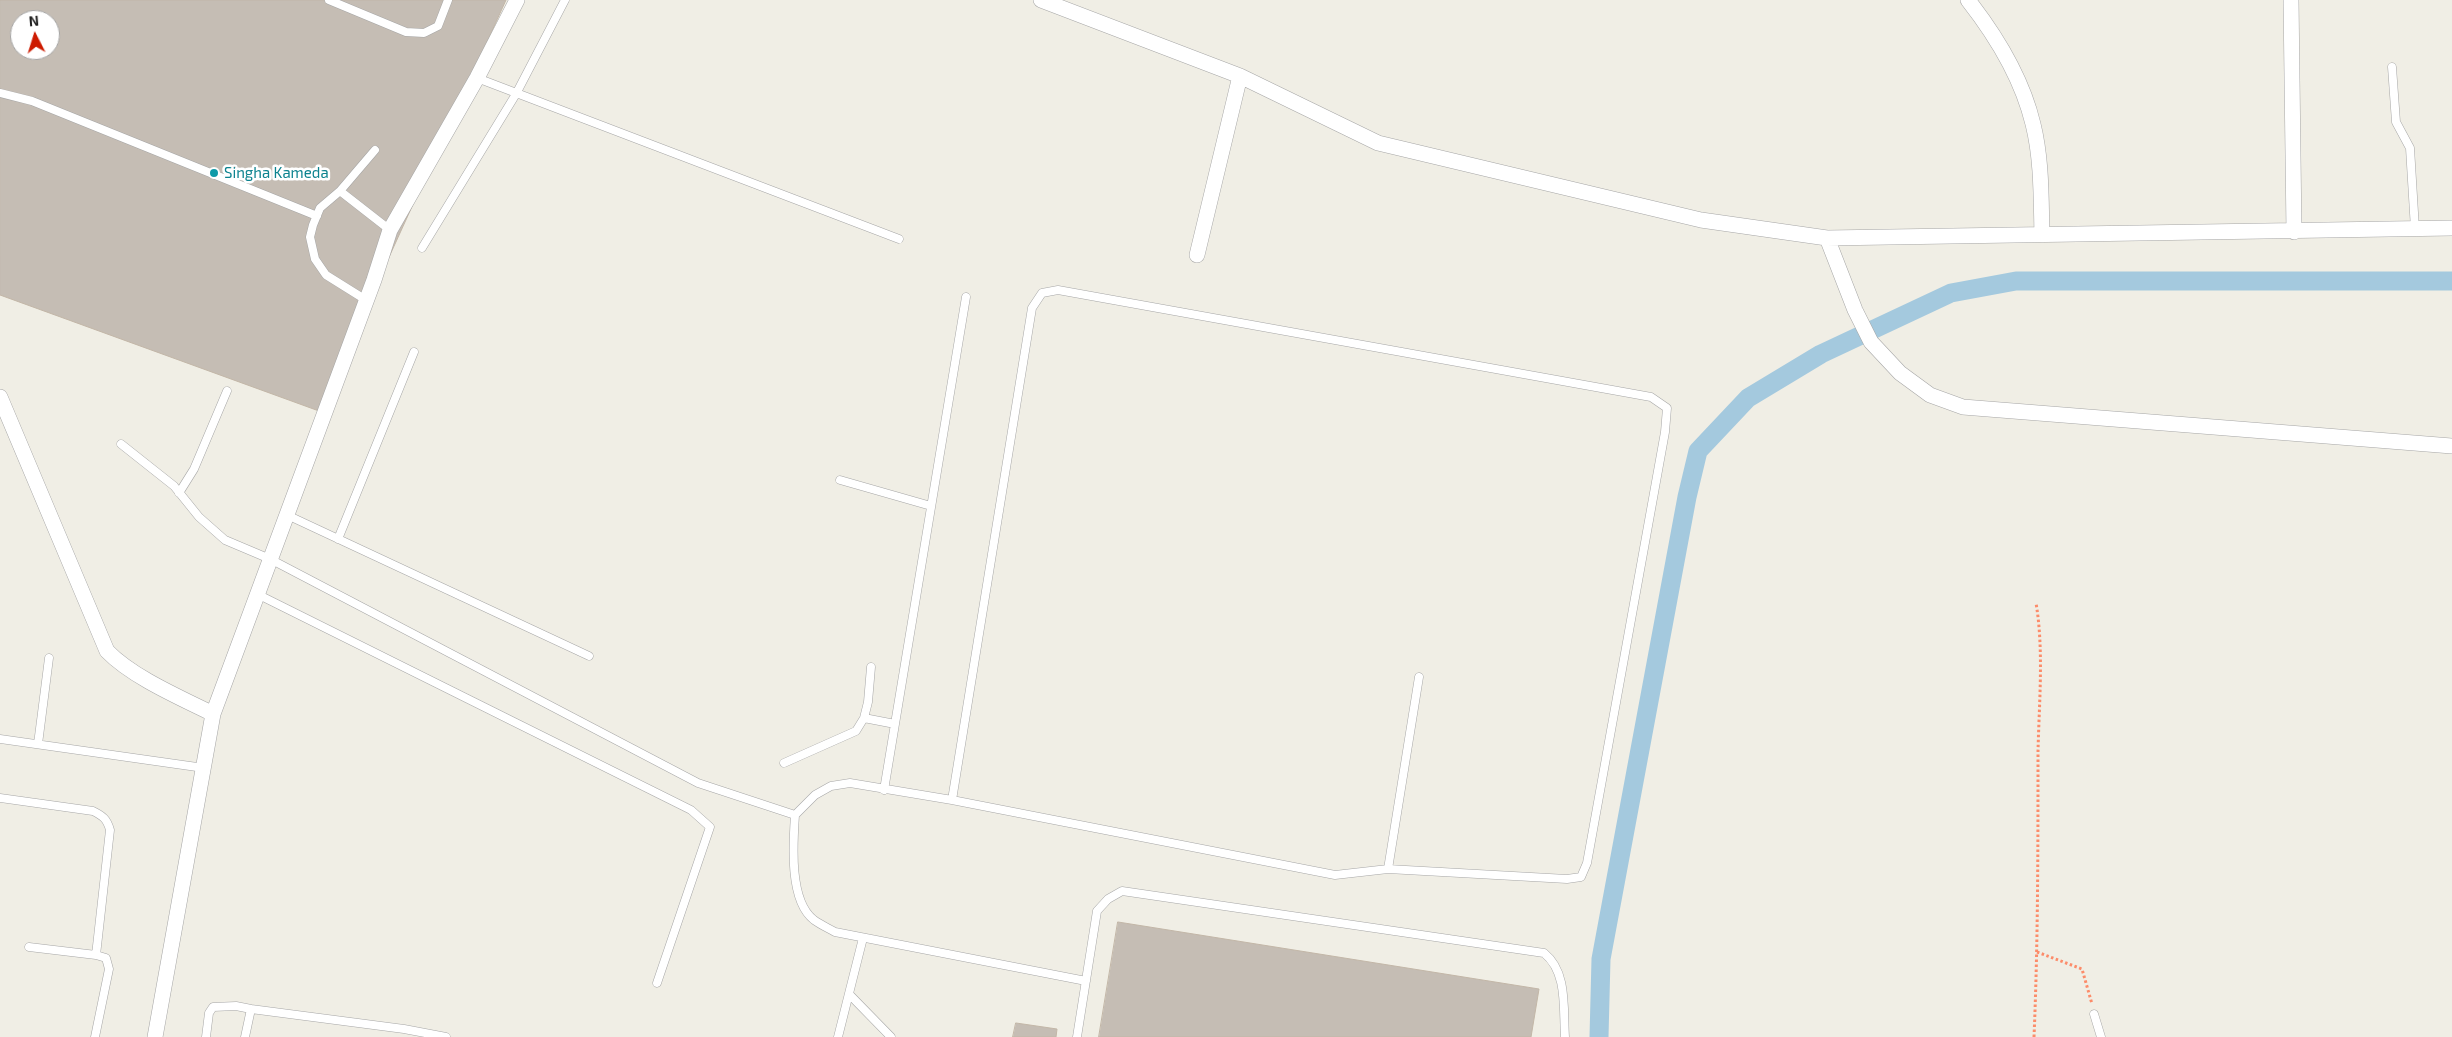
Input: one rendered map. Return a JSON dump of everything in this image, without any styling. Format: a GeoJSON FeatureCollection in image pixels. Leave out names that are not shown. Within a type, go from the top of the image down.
{"type":"FeatureCollection","features":[{"type":"Feature","properties":{"kind":"street"},"geometry":{"type":"LineString","coordinates":[[155,1037],[213,714],[366,300],[390,230],[477,78],[517,0]]}},
{"type":"Feature","properties":{"kind":"street"},"geometry":{"type":"LineString","coordinates":[[1042,0],[1240,76],[1378,143],[1701,220],[1827,238],[2452,228]]}},
{"type":"Feature","properties":{"kind":"street"},"geometry":{"type":"LineString","coordinates":[[1968,0],[2002,46],[2020,85],[2033,124],[2039,158],[2042,235]]}},
{"type":"Feature","properties":{"kind":"street"},"geometry":{"type":"LineString","coordinates":[[2290,0],[2294,232]]}},
{"type":"Feature","properties":{"kind":"street"},"geometry":{"type":"LineString","coordinates":[[1197,256],[1240,76]]}},
{"type":"Feature","properties":{"kind":"street"},"geometry":{"type":"LineString","coordinates":[[1827,238],[1855,310],[1871,342],[1900,373],[1930,395],[1963,407],[2452,446]]}},
{"type":"Feature","properties":{"kind":"street"},"geometry":{"type":"LineString","coordinates":[[0,397],[107,651],[116,660],[173,694],[213,714]]}},
{"type":"Feature","properties":{"kind":"lane"},"geometry":{"type":"LineString","coordinates":[[329,0],[406,32],[424,33],[438,26],[448,0]]}},
{"type":"Feature","properties":{"kind":"lane"},"geometry":{"type":"LineString","coordinates":[[422,248],[516,94],[565,0]]}},
{"type":"Feature","properties":{"kind":"lane"},"geometry":{"type":"LineString","coordinates":[[2392,66],[2396,122],[2410,148],[2415,229]]}},
{"type":"Feature","properties":{"kind":"lane"},"geometry":{"type":"LineString","coordinates":[[477,78],[899,239]]}},
{"type":"Feature","properties":{"kind":"lane"},"geometry":{"type":"LineString","coordinates":[[0,93],[32,101],[317,216]]}},
{"type":"Feature","properties":{"kind":"lane"},"geometry":{"type":"LineString","coordinates":[[366,300],[326,275],[315,259],[310,237],[320,208],[340,191],[375,150]]}},
{"type":"Feature","properties":{"kind":"lane"},"geometry":{"type":"LineString","coordinates":[[340,191],[390,230]]}},
{"type":"Feature","properties":{"kind":"lane"},"geometry":{"type":"LineString","coordinates":[[952,800],[1032,308],[1042,293],[1058,290],[1652,397],[1667,408],[1665,432],[1587,863],[1581,877],[1567,879],[1388,869],[1335,875],[952,800],[850,783],[831,786],[815,795],[795,815],[793,856],[803,907],[813,920],[835,932],[1086,981]]}},
{"type":"Feature","properties":{"kind":"lane"},"geometry":{"type":"LineString","coordinates":[[884,790],[966,297]]}},
{"type":"Feature","properties":{"kind":"lane"},"geometry":{"type":"LineString","coordinates":[[338,539],[414,352]]}},
{"type":"Feature","properties":{"kind":"lane"},"geometry":{"type":"LineString","coordinates":[[179,493],[194,469],[227,391]]}},
{"type":"Feature","properties":{"kind":"lane"},"geometry":{"type":"LineString","coordinates":[[121,444],[174,486],[199,517],[225,540],[270,559],[698,783],[795,815]]}},
{"type":"Feature","properties":{"kind":"lane"},"geometry":{"type":"LineString","coordinates":[[840,480],[931,506]]}},
{"type":"Feature","properties":{"kind":"lane"},"geometry":{"type":"LineString","coordinates":[[287,515],[589,656]]}},
{"type":"Feature","properties":{"kind":"lane"},"geometry":{"type":"LineString","coordinates":[[257,594],[691,810],[704,820],[710,827],[657,983]]}},
{"type":"Feature","properties":{"kind":"lane"},"geometry":{"type":"LineString","coordinates":[[38,744],[49,658]]}},
{"type":"Feature","properties":{"kind":"lane"},"geometry":{"type":"LineString","coordinates":[[784,763],[856,731],[864,718],[868,702],[871,666]]}},
{"type":"Feature","properties":{"kind":"lane"},"geometry":{"type":"LineString","coordinates":[[1388,869],[1419,677]]}},
{"type":"Feature","properties":{"kind":"lane"},"geometry":{"type":"LineString","coordinates":[[864,718],[895,724]]}},
{"type":"Feature","properties":{"kind":"lane"},"geometry":{"type":"LineString","coordinates":[[0,739],[204,768]]}},
{"type":"Feature","properties":{"kind":"lane"},"geometry":{"type":"LineString","coordinates":[[0,798],[93,811],[108,821],[110,830],[96,955]]}},
{"type":"Feature","properties":{"kind":"lane"},"geometry":{"type":"LineString","coordinates":[[1077,1037],[1097,911],[1108,899],[1122,891],[1544,953],[1553,960],[1560,976],[1565,1037]]}},
{"type":"Feature","properties":{"kind":"lane"},"geometry":{"type":"LineString","coordinates":[[838,1037],[863,938]]}},
{"type":"Feature","properties":{"kind":"lane"},"geometry":{"type":"LineString","coordinates":[[29,947],[96,955],[106,958],[109,970],[95,1037]]}},
{"type":"Feature","properties":{"kind":"lane"},"geometry":{"type":"LineString","coordinates":[[849,994],[891,1037]]}},
{"type":"Feature","properties":{"kind":"lane"},"geometry":{"type":"LineString","coordinates":[[206,1037],[209,1013],[213,1007],[236,1006],[404,1029],[446,1037]]}},
{"type":"Feature","properties":{"kind":"lane"},"geometry":{"type":"LineString","coordinates":[[245,1037],[251,1009]]}},
{"type":"Feature","properties":{"kind":"lane"},"geometry":{"type":"LineString","coordinates":[[2094,1014],[2101,1037]]}},
{"type":"Feature","properties":{"kind":"path"},"geometry":{"type":"LineString","coordinates":[[2034,1037],[2037,952],[2039,674],[2036,603]]}},
{"type":"Feature","properties":{"kind":"path"},"geometry":{"type":"LineString","coordinates":[[2037,952],[2082,969],[2094,1014]]}},
{"type":"Feature","properties":{"kind":"building","name":"Singha Kameda"},"geometry":{"type":"Polygon","coordinates":[[[0,0],[506,0],[319,411],[0,295],[0,0]]]}},
{"type":"Feature","properties":{"kind":"building"},"geometry":{"type":"Polygon","coordinates":[[[1118,922],[1539,989],[1531,1037],[1099,1037],[1118,922]]]}},
{"type":"Feature","properties":{"kind":"building"},"geometry":{"type":"Polygon","coordinates":[[[1016,1023],[1057,1029],[1056,1037],[1013,1037],[1016,1023]]]}},
{"type":"Feature","properties":{"kind":"waterway"},"geometry":{"type":"LineString","coordinates":[[1599,1037],[1601,959],[1687,497],[1698,451],[1748,398],[1821,354],[1951,293],[2016,281],[2452,281]]}},
{"type":"Feature","properties":{"kind":"place","name":"Singha Kameda"},"geometry":{"type":"Point","coordinates":[214,173]}}]}
